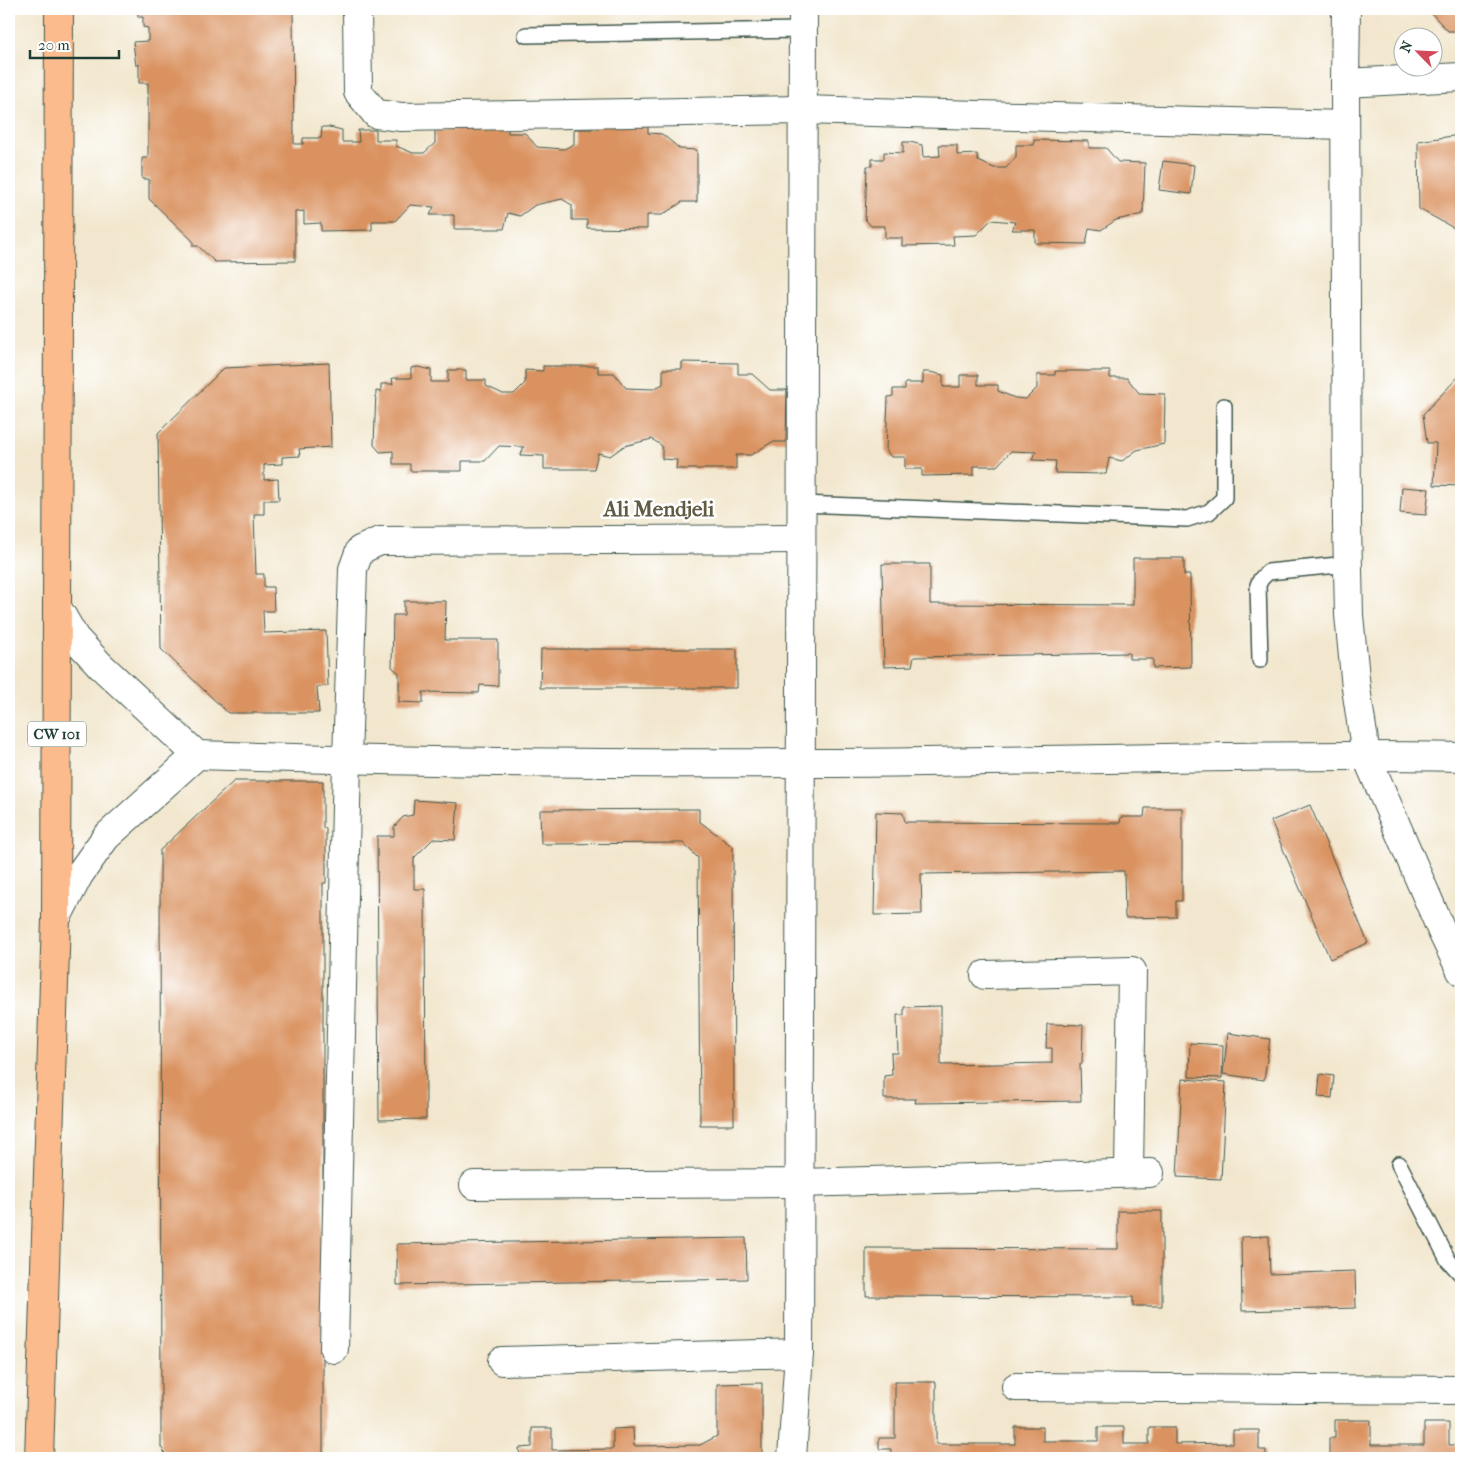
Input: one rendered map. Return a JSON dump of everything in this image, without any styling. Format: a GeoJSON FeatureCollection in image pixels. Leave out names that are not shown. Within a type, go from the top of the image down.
{"type":"FeatureCollection","features":[{"type":"Feature","properties":{"kind":"main road","name":"CW 101"},"geometry":{"type":"LineString","coordinates":[[38,1458],[56,919],[59,9]]}},
{"type":"Feature","properties":{"kind":"street"},"geometry":{"type":"LineString","coordinates":[[357,9],[358,92],[376,114],[401,117],[802,110],[1345,125]]}},
{"type":"Feature","properties":{"kind":"street"},"geometry":{"type":"LineString","coordinates":[[1346,9],[1344,83],[1348,564],[1349,615],[1356,688],[1366,755],[1443,934],[1461,971]]}},
{"type":"Feature","properties":{"kind":"street"},"geometry":{"type":"LineString","coordinates":[[792,1458],[799,1353],[803,20]]}},
{"type":"Feature","properties":{"kind":"street"},"geometry":{"type":"LineString","coordinates":[[1344,83],[1461,77]]}},
{"type":"Feature","properties":{"kind":"street"},"geometry":{"type":"LineString","coordinates":[[334,1349],[353,569],[360,550],[380,542],[802,539]]}},
{"type":"Feature","properties":{"kind":"street"},"geometry":{"type":"LineString","coordinates":[[57,607],[75,638],[95,659],[198,755],[347,760],[801,763],[1366,755],[1461,757]]}},
{"type":"Feature","properties":{"kind":"street"},"geometry":{"type":"LineString","coordinates":[[56,919],[79,875],[106,837],[198,755]]}},
{"type":"Feature","properties":{"kind":"street"},"geometry":{"type":"LineString","coordinates":[[474,1185],[800,1182],[1139,1173],[1132,971],[985,975]]}},
{"type":"Feature","properties":{"kind":"street"},"geometry":{"type":"LineString","coordinates":[[502,1361],[799,1353]]}},
{"type":"Feature","properties":{"kind":"street"},"geometry":{"type":"LineString","coordinates":[[1016,1387],[1461,1390]]}},
{"type":"Feature","properties":{"kind":"lane"},"geometry":{"type":"LineString","coordinates":[[526,35],[803,20]]}},
{"type":"Feature","properties":{"kind":"lane"},"geometry":{"type":"LineString","coordinates":[[802,504],[1187,519],[1209,512],[1224,498],[1224,406]]}},
{"type":"Feature","properties":{"kind":"lane"},"geometry":{"type":"LineString","coordinates":[[1260,660],[1258,585],[1261,579],[1268,572],[1348,564]]}},
{"type":"Feature","properties":{"kind":"lane"},"geometry":{"type":"LineString","coordinates":[[1399,1164],[1448,1260],[1461,1274]]}},
{"type":"Feature","properties":{"kind":"building"},"geometry":{"type":"Polygon","coordinates":[[[138,9],[293,9],[294,144],[303,144],[303,138],[321,138],[322,127],[342,130],[342,142],[359,142],[358,130],[376,130],[376,140],[396,140],[396,146],[413,153],[424,153],[435,143],[435,130],[453,130],[453,125],[508,126],[508,133],[525,133],[537,147],[564,149],[574,144],[574,129],[592,129],[592,122],[648,123],[648,133],[662,134],[680,149],[697,150],[697,202],[682,202],[662,215],[647,215],[647,229],[587,228],[587,220],[572,220],[572,205],[562,199],[535,205],[520,216],[508,213],[504,229],[454,229],[454,215],[430,215],[434,207],[410,205],[395,221],[372,221],[372,230],[321,231],[321,223],[304,224],[304,211],[295,212],[295,261],[215,262],[198,246],[193,246],[193,241],[149,199],[149,179],[142,179],[142,158],[148,158],[148,83],[139,83],[139,64],[136,66],[133,42],[148,41],[148,28],[143,27],[143,17],[138,17],[138,9]]]}},
{"type":"Feature","properties":{"kind":"building"},"geometry":{"type":"Polygon","coordinates":[[[1430,9],[1461,9],[1461,31],[1448,31],[1430,12],[1430,9]]]}},
{"type":"Feature","properties":{"kind":"building"},"geometry":{"type":"Polygon","coordinates":[[[1460,135],[1458,161],[1461,162],[1461,232],[1419,209],[1418,141],[1460,135]]]}},
{"type":"Feature","properties":{"kind":"building"},"geometry":{"type":"Polygon","coordinates":[[[1034,140],[1089,141],[1089,148],[1106,148],[1118,162],[1145,163],[1143,214],[1116,220],[1101,230],[1089,228],[1086,244],[1035,243],[1035,230],[1012,230],[1015,222],[991,220],[976,235],[953,236],[954,245],[902,246],[902,238],[885,238],[885,226],[871,226],[865,219],[867,166],[872,166],[872,159],[884,159],[884,152],[903,153],[903,142],[922,145],[923,157],[940,156],[939,145],[957,145],[957,155],[977,154],[978,161],[994,168],[1006,168],[1016,157],[1016,145],[1034,145],[1034,140]]]}},
{"type":"Feature","properties":{"kind":"building"},"geometry":{"type":"Polygon","coordinates":[[[1163,161],[1194,165],[1191,194],[1159,190],[1163,161]]]}},
{"type":"Feature","properties":{"kind":"building"},"geometry":{"type":"Polygon","coordinates":[[[682,362],[738,363],[738,374],[752,374],[770,390],[787,390],[786,442],[772,442],[751,455],[736,455],[736,469],[676,469],[677,460],[662,459],[662,446],[652,439],[624,446],[610,456],[598,453],[594,469],[544,469],[544,456],[520,455],[524,447],[499,446],[485,461],[462,461],[462,471],[410,471],[410,464],[393,464],[393,451],[380,452],[374,445],[376,391],[381,392],[381,384],[393,384],[392,378],[411,378],[411,368],[418,367],[431,370],[431,382],[448,382],[448,370],[466,370],[466,380],[486,380],[486,386],[503,394],[514,394],[525,383],[525,370],[543,371],[543,366],[598,366],[598,373],[614,373],[626,388],[653,389],[663,384],[663,369],[682,369],[682,362]]]}},
{"type":"Feature","properties":{"kind":"building"},"geometry":{"type":"Polygon","coordinates":[[[329,363],[331,447],[299,449],[300,456],[282,457],[282,464],[264,465],[264,480],[278,479],[279,500],[264,500],[264,514],[254,514],[256,574],[264,574],[264,587],[273,587],[274,611],[263,611],[264,633],[326,631],[328,686],[317,687],[319,713],[228,713],[161,649],[158,433],[224,368],[329,363]]]}},
{"type":"Feature","properties":{"kind":"building"},"geometry":{"type":"Polygon","coordinates":[[[1055,371],[1110,371],[1110,378],[1127,378],[1139,393],[1165,394],[1164,444],[1137,450],[1122,461],[1109,458],[1106,474],[1055,473],[1056,461],[1032,460],[1036,452],[1011,451],[997,466],[974,466],[974,475],[922,476],[922,469],[905,469],[905,457],[891,457],[886,450],[888,397],[893,396],[893,389],[905,389],[905,383],[923,383],[923,372],[943,375],[943,387],[960,387],[960,375],[978,375],[978,385],[998,385],[998,391],[1015,398],[1026,399],[1037,388],[1037,375],[1055,375],[1055,371]]]}},
{"type":"Feature","properties":{"kind":"building"},"geometry":{"type":"Polygon","coordinates":[[[1461,374],[1461,486],[1434,485],[1436,443],[1427,443],[1423,414],[1461,374]]]}},
{"type":"Feature","properties":{"kind":"building"},"geometry":{"type":"Polygon","coordinates":[[[1402,487],[1429,489],[1426,515],[1400,513],[1402,487]]]}},
{"type":"Feature","properties":{"kind":"building"},"geometry":{"type":"Polygon","coordinates":[[[1133,558],[1184,558],[1184,575],[1190,575],[1191,667],[1153,668],[1153,659],[1129,659],[1129,653],[914,657],[912,666],[884,667],[882,564],[930,564],[930,604],[1133,605],[1133,558]]]}},
{"type":"Feature","properties":{"kind":"building"},"geometry":{"type":"Polygon","coordinates":[[[404,601],[446,601],[445,640],[498,640],[498,686],[480,685],[479,693],[423,692],[423,703],[399,702],[399,673],[392,667],[393,615],[404,615],[404,601]]]}},
{"type":"Feature","properties":{"kind":"building"},"geometry":{"type":"Polygon","coordinates":[[[541,649],[737,649],[737,688],[540,688],[541,649]]]}},
{"type":"Feature","properties":{"kind":"building"},"geometry":{"type":"Polygon","coordinates":[[[234,781],[323,781],[323,828],[326,828],[326,883],[323,883],[323,1458],[168,1458],[161,1447],[160,850],[234,781]]]}},
{"type":"Feature","properties":{"kind":"building"},"geometry":{"type":"Polygon","coordinates":[[[414,800],[458,803],[455,840],[433,839],[414,858],[414,889],[425,889],[426,1119],[379,1120],[377,836],[394,836],[394,827],[403,817],[413,815],[414,800]]]}},
{"type":"Feature","properties":{"kind":"building"},"geometry":{"type":"Polygon","coordinates":[[[1310,805],[1368,943],[1330,959],[1271,821],[1310,805]]]}},
{"type":"Feature","properties":{"kind":"building"},"geometry":{"type":"Polygon","coordinates":[[[1145,808],[1182,808],[1182,901],[1176,901],[1176,917],[1125,918],[1124,871],[921,874],[922,914],[874,915],[876,812],[903,813],[905,822],[1120,823],[1121,817],[1144,817],[1145,808]]]}},
{"type":"Feature","properties":{"kind":"building"},"geometry":{"type":"Polygon","coordinates":[[[699,809],[699,821],[733,847],[734,1125],[700,1125],[698,858],[683,843],[541,844],[540,810],[699,809]]]}},
{"type":"Feature","properties":{"kind":"building"},"geometry":{"type":"Polygon","coordinates":[[[941,1006],[941,1065],[1052,1063],[1052,1048],[1046,1048],[1047,1024],[1083,1025],[1082,1064],[1080,1064],[1081,1101],[915,1103],[916,1099],[884,1099],[884,1076],[892,1075],[891,1053],[898,1053],[897,1015],[904,1015],[904,1007],[941,1006]]]}},
{"type":"Feature","properties":{"kind":"building"},"geometry":{"type":"Polygon","coordinates":[[[1228,1033],[1270,1039],[1264,1080],[1223,1074],[1228,1033]]]}},
{"type":"Feature","properties":{"kind":"building"},"geometry":{"type":"Polygon","coordinates":[[[1190,1043],[1223,1045],[1222,1078],[1189,1077],[1190,1043]]]}},
{"type":"Feature","properties":{"kind":"building"},"geometry":{"type":"Polygon","coordinates":[[[1320,1074],[1334,1076],[1332,1098],[1318,1097],[1320,1074]]]}},
{"type":"Feature","properties":{"kind":"building"},"geometry":{"type":"Polygon","coordinates":[[[1182,1079],[1226,1082],[1221,1179],[1177,1177],[1182,1079]]]}},
{"type":"Feature","properties":{"kind":"building"},"geometry":{"type":"Polygon","coordinates":[[[1118,1211],[1162,1211],[1162,1306],[1133,1306],[1133,1297],[866,1296],[866,1248],[1118,1249],[1118,1211]]]}},
{"type":"Feature","properties":{"kind":"building"},"geometry":{"type":"Polygon","coordinates":[[[1269,1236],[1270,1274],[1355,1271],[1356,1308],[1242,1311],[1241,1237],[1269,1236]]]}},
{"type":"Feature","properties":{"kind":"building"},"geometry":{"type":"Polygon","coordinates":[[[746,1238],[747,1279],[397,1285],[397,1244],[746,1238]]]}},
{"type":"Feature","properties":{"kind":"building"},"geometry":{"type":"Polygon","coordinates":[[[895,1382],[936,1382],[936,1444],[1015,1444],[1015,1427],[1043,1427],[1043,1441],[1098,1441],[1098,1427],[1124,1427],[1124,1444],[1149,1444],[1149,1427],[1175,1427],[1175,1444],[1233,1443],[1233,1430],[1259,1430],[1259,1450],[1266,1450],[1266,1458],[891,1458],[891,1449],[879,1449],[879,1438],[895,1438],[895,1382]]]}},
{"type":"Feature","properties":{"kind":"building"},"geometry":{"type":"Polygon","coordinates":[[[762,1383],[762,1458],[520,1458],[519,1448],[532,1447],[532,1428],[552,1428],[552,1450],[613,1449],[613,1429],[633,1428],[634,1446],[700,1445],[717,1436],[717,1384],[762,1383]]]}},
{"type":"Feature","properties":{"kind":"building"},"geometry":{"type":"Polygon","coordinates":[[[1335,1420],[1371,1420],[1371,1445],[1424,1445],[1424,1423],[1449,1423],[1449,1445],[1461,1445],[1461,1458],[1329,1458],[1329,1438],[1335,1438],[1335,1420]]]}},
{"type":"Feature","properties":{"kind":"district","name":"Ali Mendjeli"},"geometry":{"type":"Point","coordinates":[659,509]}}]}
